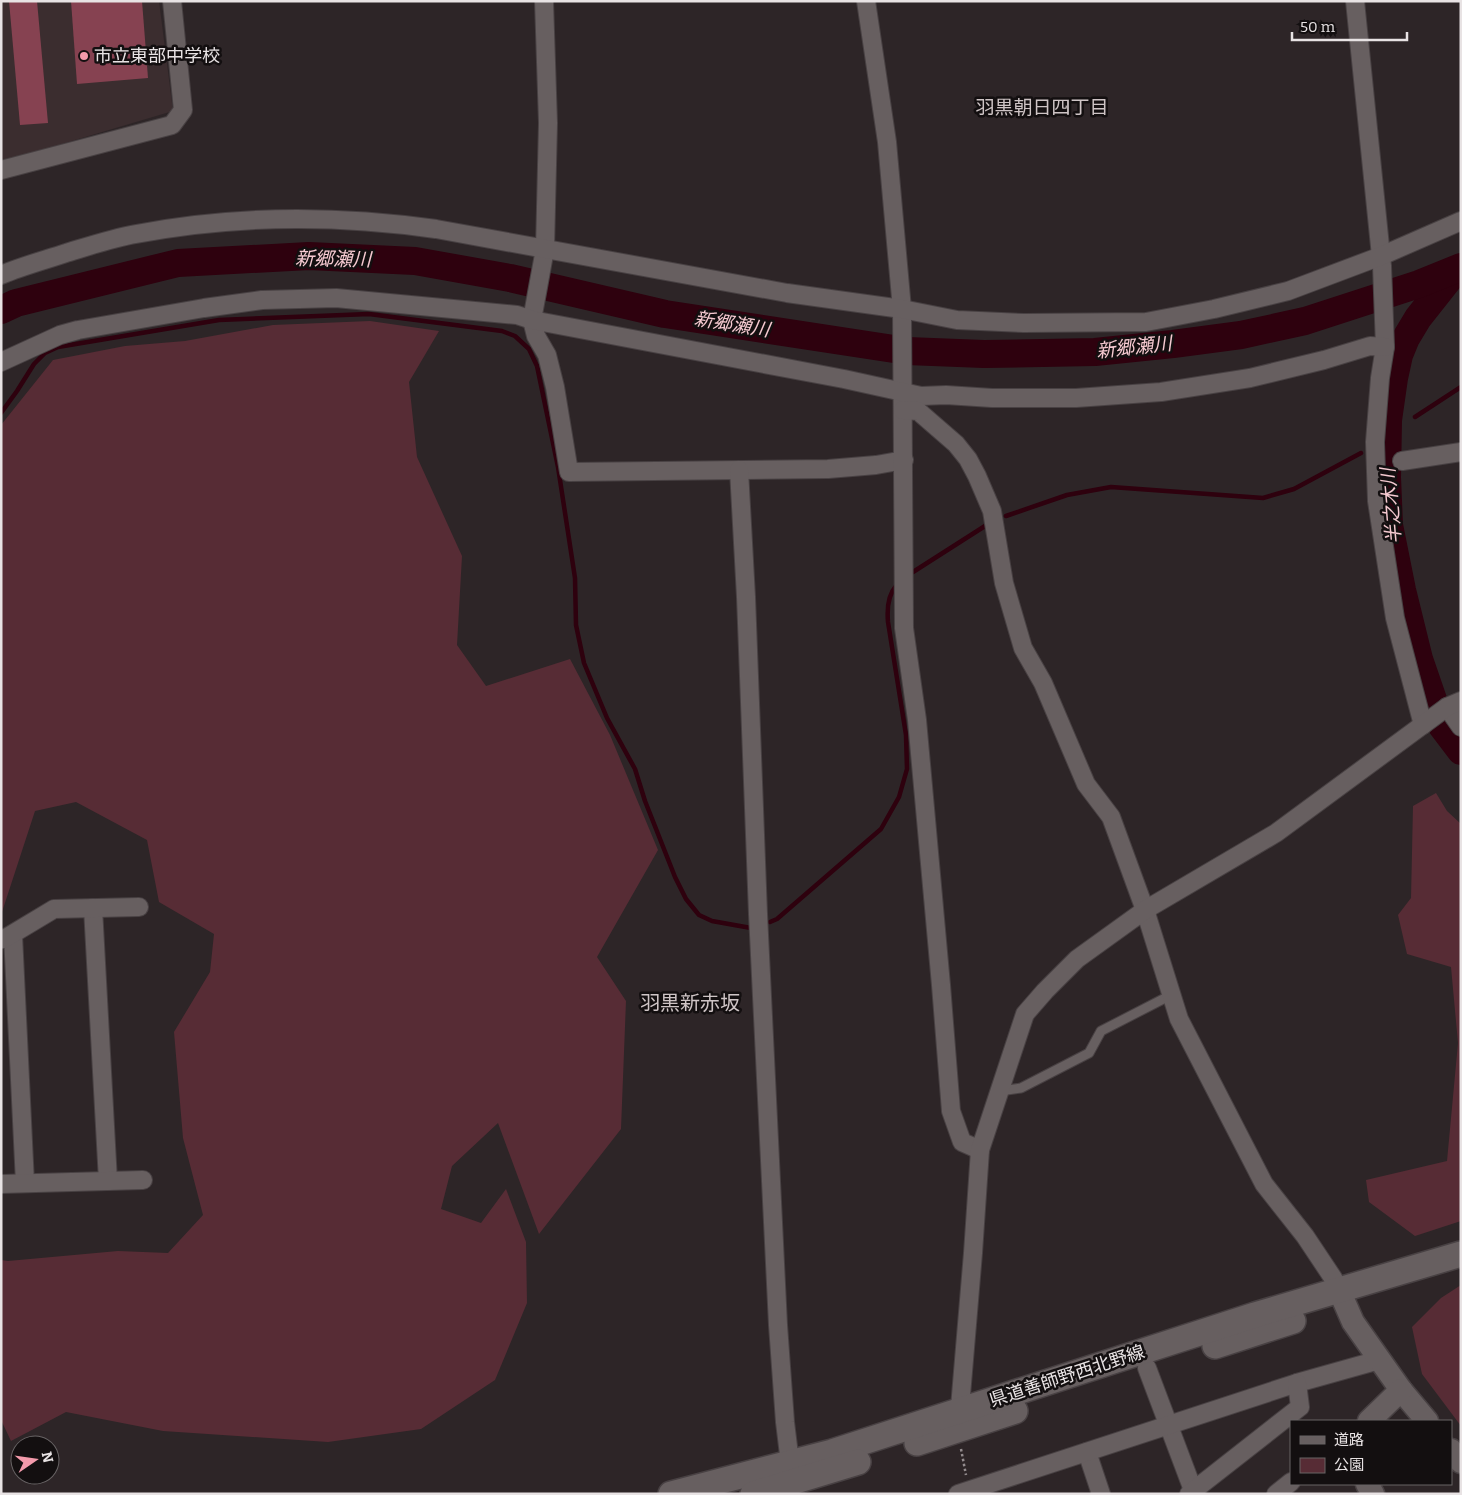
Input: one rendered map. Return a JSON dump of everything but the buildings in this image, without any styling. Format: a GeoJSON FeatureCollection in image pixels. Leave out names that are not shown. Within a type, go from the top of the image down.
{"type":"FeatureCollection","features":[{"type":"Feature","properties":{"kind":"main road","name":"県道善師野西北野線"},"geometry":{"type":"LineString","coordinates":[[671,1494],[959,1420],[1147,1368],[1461,1254]]}},
{"type":"Feature","properties":{"kind":"main road","name":"県道善師野西北野線"},"geometry":{"type":"LineString","coordinates":[[753,1494],[791,1483],[959,1420],[1255,1315],[1461,1271]]}},
{"type":"Feature","properties":{"kind":"street"},"geometry":{"type":"LineString","coordinates":[[1,170],[172,125],[183,110],[172,1]]}},
{"type":"Feature","properties":{"kind":"street"},"geometry":{"type":"LineString","coordinates":[[544,1],[548,123],[545,250],[532,320],[536,336],[547,355],[555,386],[568,472],[828,469],[876,465],[904,460]]}},
{"type":"Feature","properties":{"kind":"street"},"geometry":{"type":"LineString","coordinates":[[866,1],[887,142],[902,309],[904,628],[917,720],[951,1111],[962,1142],[980,1150]]}},
{"type":"Feature","properties":{"kind":"street"},"geometry":{"type":"LineString","coordinates":[[1355,1],[1382,261],[1385,343],[1375,442],[1377,501],[1395,618],[1423,725]]}},
{"type":"Feature","properties":{"kind":"street"},"geometry":{"type":"LineString","coordinates":[[1,274],[135,234],[209,223],[321,219],[393,223],[796,294],[967,320],[1024,323],[1146,322],[1214,309],[1288,291],[1382,261],[1461,221]]}},
{"type":"Feature","properties":{"kind":"street"},"geometry":{"type":"LineString","coordinates":[[1,362],[60,335],[78,330],[262,300],[336,298],[518,316],[844,379],[902,396],[946,395],[992,398],[1076,398],[1161,392],[1250,378],[1385,343]]}},
{"type":"Feature","properties":{"kind":"street"},"geometry":{"type":"LineString","coordinates":[[902,396],[956,444],[968,459],[977,476],[992,511],[1004,583],[1023,648],[1043,683],[1086,784],[1111,817],[1145,910],[1171,995],[1186,1035],[1264,1184],[1305,1236],[1333,1278],[1353,1322],[1401,1390],[1426,1420]]}},
{"type":"Feature","properties":{"kind":"street"},"geometry":{"type":"LineString","coordinates":[[1402,461],[1461,452]]}},
{"type":"Feature","properties":{"kind":"street"},"geometry":{"type":"LineString","coordinates":[[738,470],[746,597],[758,914],[778,1325],[790,1463]]}},
{"type":"Feature","properties":{"kind":"street"},"geometry":{"type":"LineString","coordinates":[[959,1420],[974,1253],[980,1150],[1025,1014],[1077,959],[1145,910],[1276,833],[1454,704],[1461,726]]}},
{"type":"Feature","properties":{"kind":"street"},"geometry":{"type":"LineString","coordinates":[[25,1183],[7,938],[54,909],[139,907]]}},
{"type":"Feature","properties":{"kind":"street"},"geometry":{"type":"LineString","coordinates":[[93,908],[108,1181]]}},
{"type":"Feature","properties":{"kind":"street"},"geometry":{"type":"LineString","coordinates":[[1,1184],[143,1180]]}},
{"type":"Feature","properties":{"kind":"street"},"geometry":{"type":"LineString","coordinates":[[966,1493],[1297,1383],[1380,1360]]}},
{"type":"Feature","properties":{"kind":"street"},"geometry":{"type":"LineString","coordinates":[[1147,1368],[1169,1425],[1191,1492],[1300,1406],[1297,1383]]}},
{"type":"Feature","properties":{"kind":"street"},"geometry":{"type":"LineString","coordinates":[[1370,1420],[1401,1390]]}},
{"type":"Feature","properties":{"kind":"street"},"geometry":{"type":"LineString","coordinates":[[1452,1451],[1461,1462]]}},
{"type":"Feature","properties":{"kind":"street"},"geometry":{"type":"LineString","coordinates":[[1087,1452],[1101,1494]]}},
{"type":"Feature","properties":{"kind":"street"},"geometry":{"type":"LineString","coordinates":[[1276,1494],[1290,1483]]}},
{"type":"Feature","properties":{"kind":"lane"},"geometry":{"type":"LineString","coordinates":[[1000,1091],[1021,1088],[1089,1053],[1101,1031],[1171,995]]}},
{"type":"Feature","properties":{"kind":"path"},"geometry":{"type":"LineString","coordinates":[[959,1420],[966,1493]]}},
{"type":"Feature","properties":{"kind":"shaded area","name":"市立東部中学校"},"geometry":{"type":"Polygon","coordinates":[[[1,1],[159,1],[173,111],[1,162],[1,1]]]}},
{"type":"Feature","properties":{"kind":"green space"},"geometry":{"type":"Polygon","coordinates":[[[370,321],[439,331],[409,382],[417,457],[462,556],[457,645],[486,686],[570,659],[610,735],[658,850],[597,957],[626,1001],[621,1129],[539,1234],[498,1123],[452,1166],[441,1209],[481,1223],[506,1189],[526,1242],[527,1303],[495,1380],[421,1429],[328,1442],[163,1431],[66,1412],[22,1435],[10,1435],[10,1439],[1,1420],[1,1260],[8,1261],[118,1251],[168,1253],[203,1215],[183,1138],[174,1032],[210,972],[214,934],[159,902],[147,840],[76,802],[35,811],[1,915],[1,425],[53,360],[125,346],[185,341],[273,325],[370,321]]]}},
{"type":"Feature","properties":{"kind":"green space"},"geometry":{"type":"Polygon","coordinates":[[[1436,793],[1447,811],[1461,824],[1461,1221],[1415,1236],[1369,1202],[1366,1180],[1447,1161],[1458,1043],[1451,967],[1407,954],[1398,915],[1411,898],[1413,806],[1436,793]]]}},
{"type":"Feature","properties":{"kind":"green space"},"geometry":{"type":"Polygon","coordinates":[[[1461,1285],[1461,1426],[1422,1374],[1412,1327],[1441,1298],[1461,1285]]]}},
{"type":"Feature","properties":{"kind":"waterway","name":"新郷瀬川"},"geometry":{"type":"LineString","coordinates":[[1,310],[16,303],[178,263],[309,256],[415,261],[510,278],[665,314],[907,351],[984,354],[1095,352],[1241,335],[1305,321],[1419,284],[1461,267]]}},
{"type":"Feature","properties":{"kind":"waterway","name":"半之木川"},"geometry":{"type":"LineString","coordinates":[[1456,270],[1418,318],[1406,338],[1399,355],[1388,420],[1387,477],[1389,525],[1402,590],[1419,659],[1442,726],[1461,751]]}},
{"type":"Feature","properties":{"kind":"waterway"},"geometry":{"type":"LineString","coordinates":[[1,413],[34,364],[45,353],[58,347],[219,320],[369,314],[502,331],[515,336],[529,349],[537,366],[558,467],[575,578],[576,625],[584,663],[607,718],[635,769],[645,801],[675,877],[686,899],[699,915],[712,921],[751,928]]}},
{"type":"Feature","properties":{"kind":"waterway"},"geometry":{"type":"LineString","coordinates":[[1415,417],[1461,387]]}},
{"type":"Feature","properties":{"kind":"waterway"},"geometry":{"type":"LineString","coordinates":[[1006,516],[1067,495],[1111,487],[1263,498],[1294,489],[1361,453]]}},
{"type":"Feature","properties":{"kind":"waterway"},"geometry":{"type":"LineString","coordinates":[[913,572],[985,526]]}},
{"type":"Feature","properties":{"kind":"waterway"},"geometry":{"type":"LineString","coordinates":[[770,922],[777,919],[881,829],[899,797],[907,769],[906,735],[888,622],[888,603],[896,586]]}},
{"type":"Feature","properties":{"kind":"place","name":"市立東部中学校"},"geometry":{"type":"Point","coordinates":[84,56]}},
{"type":"Feature","properties":{"kind":"district","name":"羽黒朝日四丁目"},"geometry":{"type":"Point","coordinates":[1042,107]}},
{"type":"Feature","properties":{"kind":"district","name":"羽黒新赤坂"},"geometry":{"type":"Point","coordinates":[690,1003]}}]}
